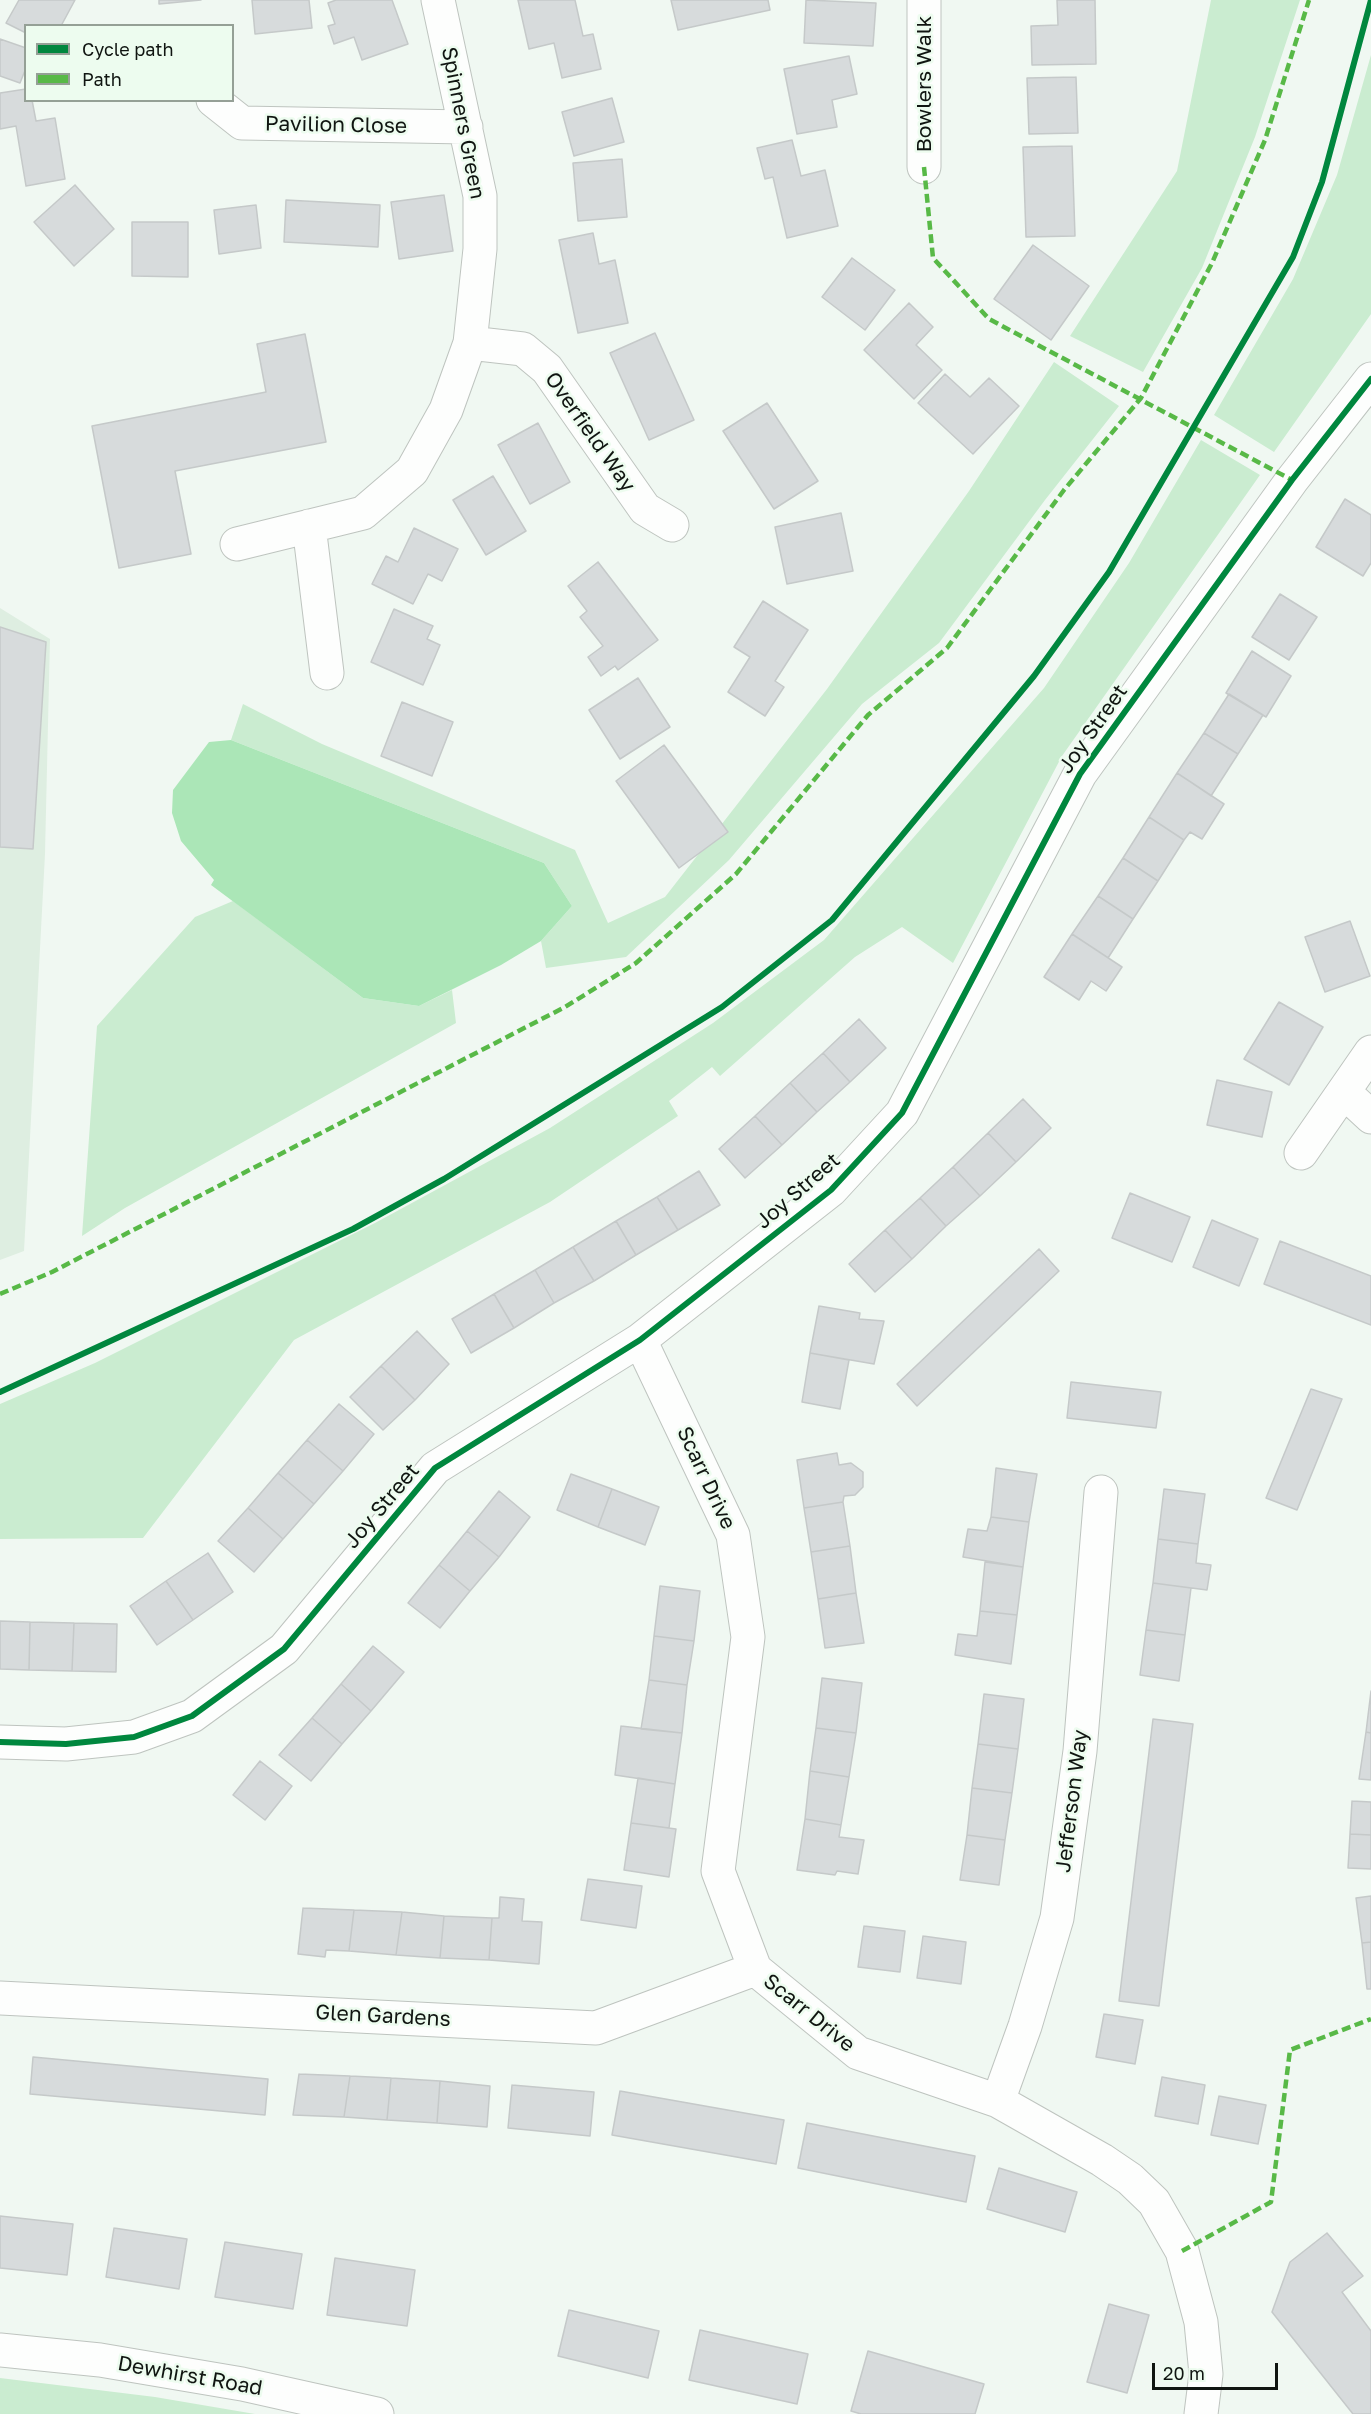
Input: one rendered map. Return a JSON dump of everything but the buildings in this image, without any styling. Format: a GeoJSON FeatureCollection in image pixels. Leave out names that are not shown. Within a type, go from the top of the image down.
{"type":"FeatureCollection","features":[{"type":"Feature","properties":{"kind":"street","name":"Spinners Green"},"geometry":{"type":"LineString","coordinates":[[237,544],[363,513],[412,471],[446,410],[470,343],[480,249],[480,196],[438,0]]}},
{"type":"Feature","properties":{"kind":"street","name":"Bowlers Walk"},"geometry":{"type":"LineString","coordinates":[[924,0],[924,167]]}},
{"type":"Feature","properties":{"kind":"street","name":"Pavilion Close"},"geometry":{"type":"LineString","coordinates":[[216,102],[242,123],[466,127]]}},
{"type":"Feature","properties":{"kind":"street","name":"Overfield Way"},"geometry":{"type":"LineString","coordinates":[[470,343],[523,349],[547,369],[645,509],[672,525]]}},
{"type":"Feature","properties":{"kind":"street","name":"Joy Street"},"geometry":{"type":"LineString","coordinates":[[0,1742],[66,1744],[134,1737],[192,1716],[284,1649],[435,1468],[640,1340],[831,1190],[902,1113],[1080,774],[1292,480],[1371,379]]}},
{"type":"Feature","properties":{"kind":"street"},"geometry":{"type":"LineString","coordinates":[[309,526],[327,673]]}},
{"type":"Feature","properties":{"kind":"street"},"geometry":{"type":"LineString","coordinates":[[1301,1152],[1371,1052]]}},
{"type":"Feature","properties":{"kind":"street"},"geometry":{"type":"LineString","coordinates":[[1344,1092],[1371,1118]]}},
{"type":"Feature","properties":{"kind":"street","name":"Scarr Drive"},"geometry":{"type":"LineString","coordinates":[[640,1340],[733,1535],[748,1637],[718,1871],[755,1969],[858,2054],[998,2101],[1102,2160],[1130,2179],[1154,2202],[1182,2252],[1201,2322],[1206,2374],[1201,2414]]}},
{"type":"Feature","properties":{"kind":"street","name":"Jefferson Way"},"geometry":{"type":"LineString","coordinates":[[998,2101],[1025,2026],[1057,1918],[1080,1751],[1101,1492]]}},
{"type":"Feature","properties":{"kind":"street","name":"Glen Gardens"},"geometry":{"type":"LineString","coordinates":[[0,1998],[596,2028],[755,1969]]}},
{"type":"Feature","properties":{"kind":"street","name":"Dewhirst Road"},"geometry":{"type":"LineString","coordinates":[[0,2350],[100,2360],[242,2384],[377,2414]]}},
{"type":"Feature","properties":{"kind":"shaded area"},"geometry":{"type":"Polygon","coordinates":[[[1211,0],[1300,0],[1255,137],[1202,268],[1143,372],[1070,336],[1177,171],[1211,0]]]}},
{"type":"Feature","properties":{"kind":"shaded area"},"geometry":{"type":"Polygon","coordinates":[[[1371,55],[1371,314],[1274,452],[1214,415],[1293,279],[1337,175],[1371,55]]]}},
{"type":"Feature","properties":{"kind":"shaded area"},"geometry":{"type":"Polygon","coordinates":[[[1054,362],[1119,406],[1045,500],[939,643],[862,704],[729,860],[626,957],[546,968],[541,941],[572,906],[544,863],[231,740],[243,704],[322,744],[575,850],[608,923],[665,897],[827,689],[969,491],[1054,362]]]}},
{"type":"Feature","properties":{"kind":"shaded area"},"geometry":{"type":"Polygon","coordinates":[[[1201,440],[1260,475],[1062,756],[953,963],[902,927],[855,957],[720,1076],[712,1067],[669,1101],[678,1116],[550,1202],[294,1340],[143,1538],[0,1539],[0,1404],[95,1363],[375,1223],[550,1128],[713,1023],[824,940],[1044,688],[1129,563],[1201,440]]]}},
{"type":"Feature","properties":{"kind":"shaded area"},"geometry":{"type":"Polygon","coordinates":[[[0,608],[50,639],[45,854],[24,1251],[0,1260],[0,608]]]}},
{"type":"Feature","properties":{"kind":"shaded area"},"geometry":{"type":"Polygon","coordinates":[[[231,740],[544,863],[572,906],[541,941],[501,965],[419,1006],[363,998],[211,885],[214,880],[181,841],[172,813],[173,790],[209,742],[231,740]]]}},
{"type":"Feature","properties":{"kind":"shaded area"},"geometry":{"type":"Polygon","coordinates":[[[233,901],[363,998],[419,1006],[452,990],[456,1023],[125,1208],[82,1236],[97,1026],[195,917],[233,901]]]}},
{"type":"Feature","properties":{"kind":"shaded area"},"geometry":{"type":"Polygon","coordinates":[[[0,2378],[155,2397],[255,2414],[0,2414],[0,2378]]]}},
{"type":"Feature","properties":{"kind":"marked path"},"geometry":{"type":"LineString","coordinates":[[0,1294],[52,1272],[565,1007],[636,963],[736,874],[868,715],[947,648],[1064,490],[1141,398],[1212,263],[1265,140],[1309,0]]}},
{"type":"Feature","properties":{"kind":"marked path"},"geometry":{"type":"LineString","coordinates":[[924,167],[933,258],[989,319],[1292,480]]}},
{"type":"Feature","properties":{"kind":"marked path"},"geometry":{"type":"LineString","coordinates":[[1182,2251],[1271,2202],[1290,2050],[1371,2019]]}},
{"type":"Feature","properties":{"kind":"cycle path"},"geometry":{"type":"LineString","coordinates":[[0,1392],[353,1229],[444,1179],[722,1007],[832,920],[1034,676],[1109,572],[1293,257],[1322,182],[1371,0]]}},
{"type":"Feature","properties":{"kind":"cycle path"},"geometry":{"type":"LineString","coordinates":[[0,1742],[66,1744],[134,1737],[192,1716],[284,1649],[435,1468],[640,1340],[831,1190],[902,1113],[1080,774],[1292,480],[1371,379]]}}]}
